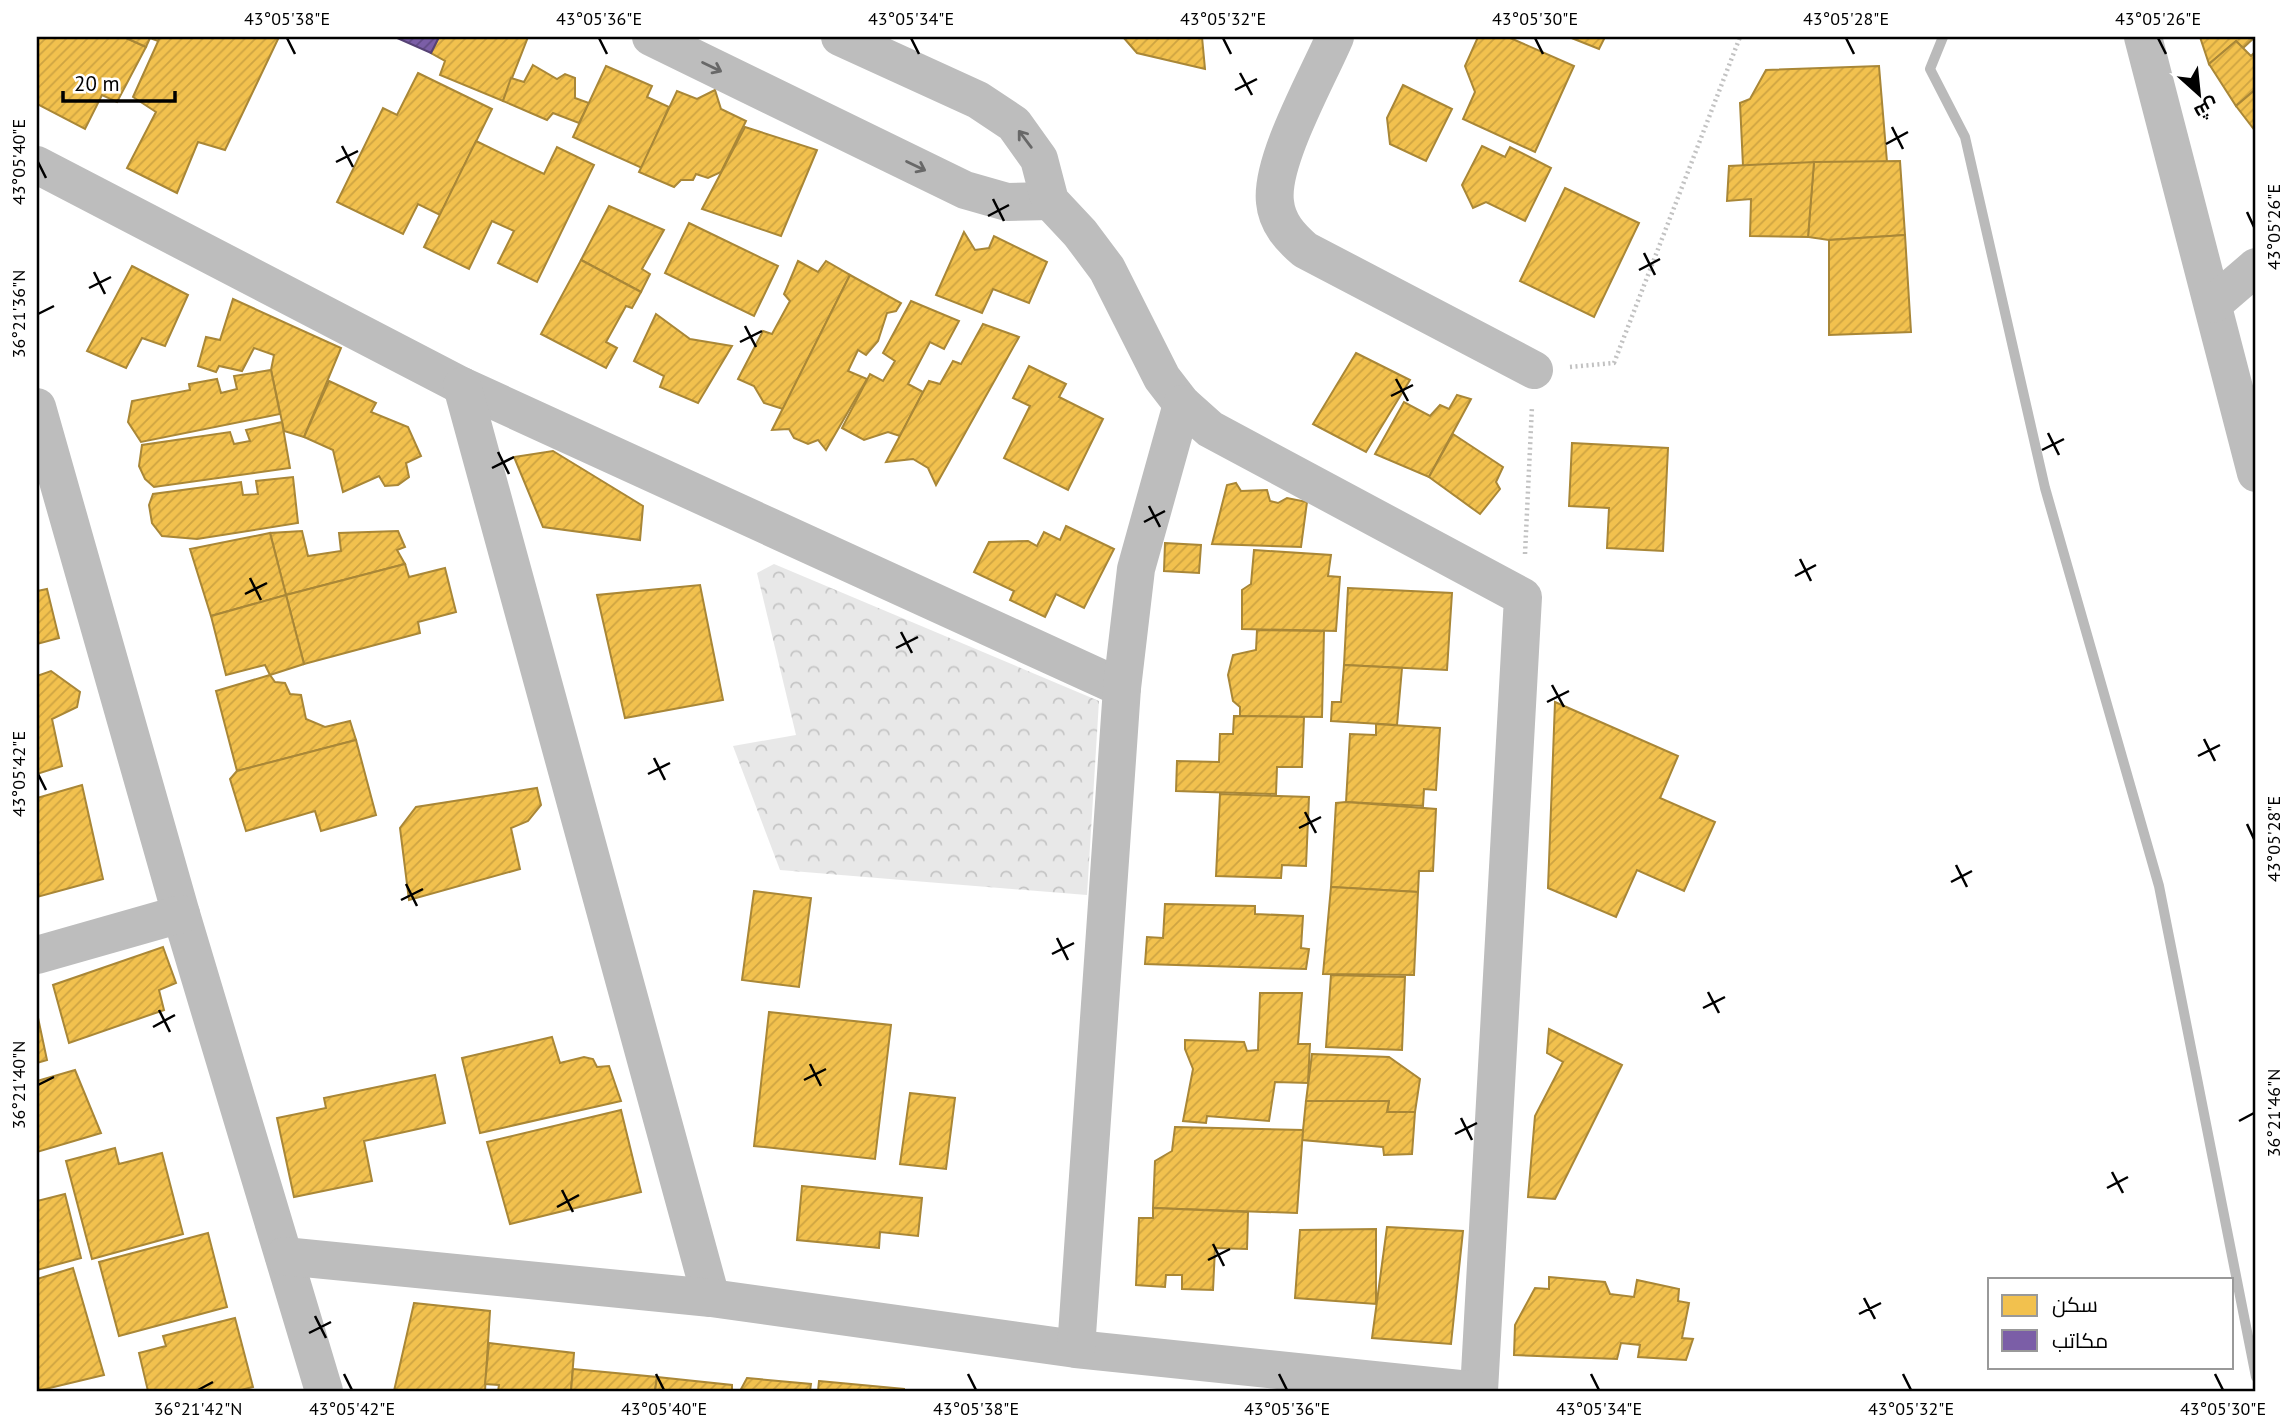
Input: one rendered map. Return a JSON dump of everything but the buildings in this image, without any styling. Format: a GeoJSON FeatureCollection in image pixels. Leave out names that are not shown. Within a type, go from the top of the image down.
{"type":"FeatureCollection","features":[{"type":"Feature","properties":{"kind":"street"},"geometry":{"type":"LineString","coordinates":[[650,37],[965,190],[1007,202],[1050,201]]}},
{"type":"Feature","properties":{"kind":"street"},"geometry":{"type":"LineString","coordinates":[[284,1256],[711,1298],[1076,1349],[1479,1391],[1523,597],[1210,429],[1182,404],[1162,378],[1107,269],[1080,233],[1050,201],[1039,159],[1014,124],[997,111],[840,37]]}},
{"type":"Feature","properties":{"kind":"street"},"geometry":{"type":"LineString","coordinates":[[1335,37],[1278,167],[1275,204],[1280,222],[1291,238],[1305,250],[1534,370]]}},
{"type":"Feature","properties":{"kind":"street"},"geometry":{"type":"LineString","coordinates":[[2143,37],[2256,473]]}},
{"type":"Feature","properties":{"kind":"street"},"geometry":{"type":"LineString","coordinates":[[37,165],[462,386],[1122,688]]}},
{"type":"Feature","properties":{"kind":"street"},"geometry":{"type":"LineString","coordinates":[[2213,304],[2256,267]]}},
{"type":"Feature","properties":{"kind":"street"},"geometry":{"type":"LineString","coordinates":[[462,386],[711,1298]]}},
{"type":"Feature","properties":{"kind":"street"},"geometry":{"type":"LineString","coordinates":[[1076,1349],[1122,688],[1136,569],[1182,404]]}},
{"type":"Feature","properties":{"kind":"street"},"geometry":{"type":"LineString","coordinates":[[37,407],[181,914],[324,1391]]}},
{"type":"Feature","properties":{"kind":"street"},"geometry":{"type":"LineString","coordinates":[[37,956],[181,914]]}},
{"type":"Feature","properties":{"kind":"path"},"geometry":{"type":"LineString","coordinates":[[1523,597],[1534,370],[1614,363],[1740,37]]}},
{"type":"Feature","properties":{"kind":"green space"},"geometry":{"type":"Polygon","coordinates":[[[774,564],[1099,701],[1087,895],[780,870],[733,746],[796,735],[757,573],[774,564]]]}},
{"type":"Feature","properties":{"kind":"waterway"},"geometry":{"type":"LineString","coordinates":[[1943,37],[1930,69],[1965,137],[2045,488],[2159,886],[2256,1377]]}}]}
